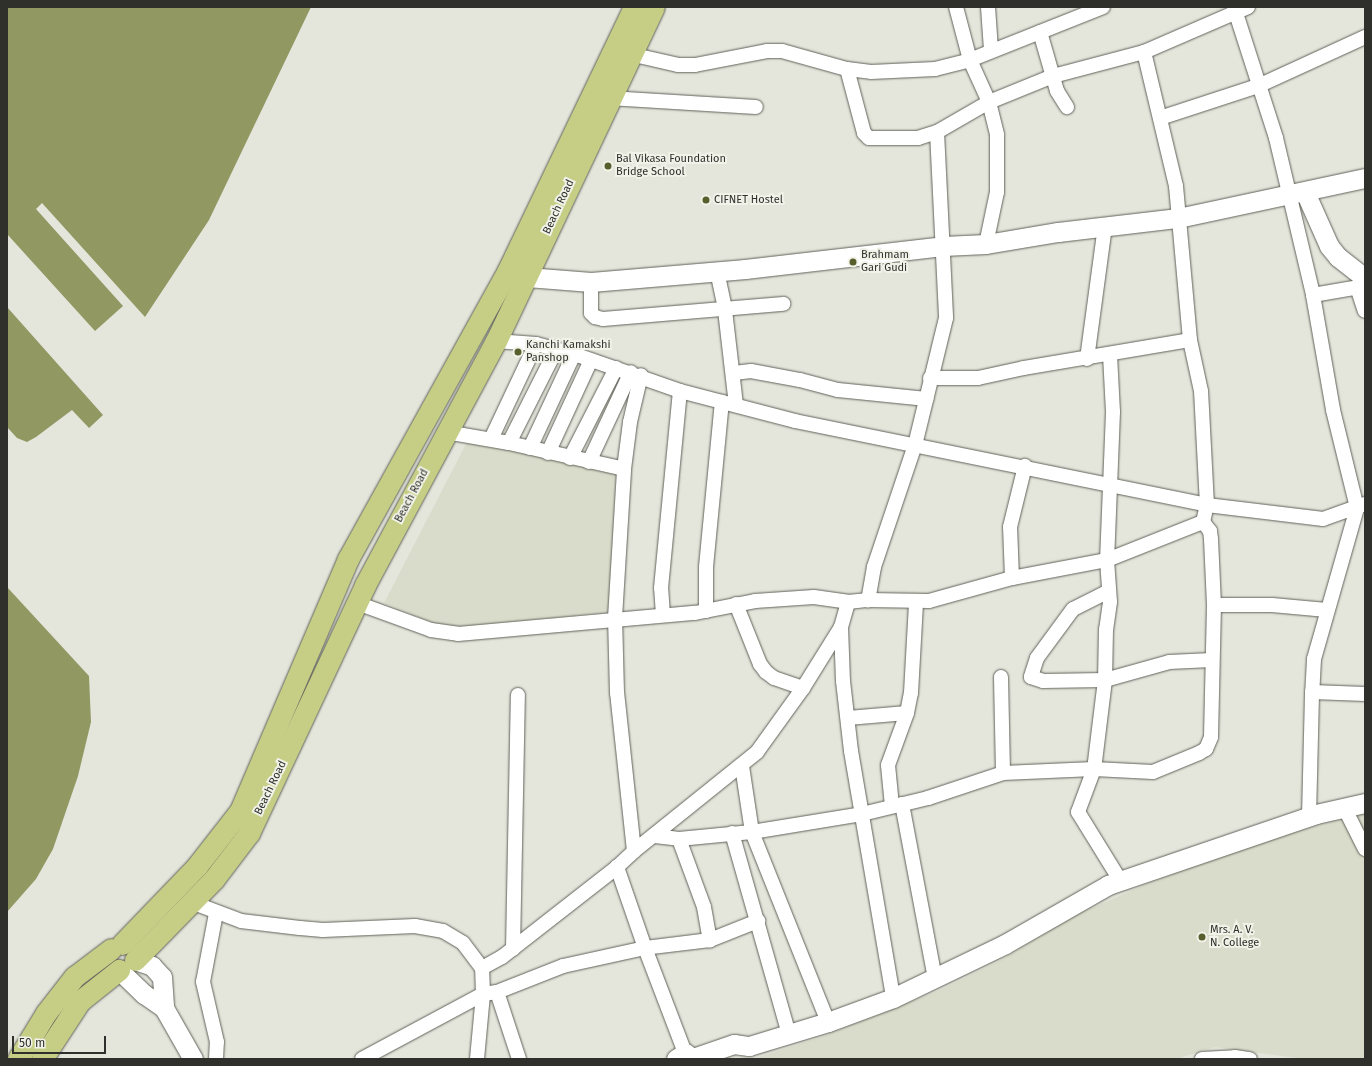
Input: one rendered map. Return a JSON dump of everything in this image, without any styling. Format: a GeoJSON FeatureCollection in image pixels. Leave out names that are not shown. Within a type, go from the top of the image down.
{"type":"FeatureCollection","features":[{"type":"Feature","properties":{"kind":"main road","name":"Beach Road"},"geometry":{"type":"LineString","coordinates":[[42,1059],[80,1001],[127,965],[168,929],[191,902],[214,879],[249,833],[357,603],[446,432],[496,341],[517,273],[634,7]]}},
{"type":"Feature","properties":{"kind":"main road","name":"Beach Road"},"geometry":{"type":"LineString","coordinates":[[18,1059],[46,1013],[74,977],[116,947],[197,866],[240,811],[348,559],[517,273],[609,98],[654,7]]}},
{"type":"Feature","properties":{"kind":"main road"},"geometry":{"type":"LineString","coordinates":[[116,947],[110,961],[127,965]]}},
{"type":"Feature","properties":{"kind":"street"},"geometry":{"type":"LineString","coordinates":[[956,7],[970,60],[989,102],[997,135],[997,192],[986,244]]}},
{"type":"Feature","properties":{"kind":"street"},"geometry":{"type":"LineString","coordinates":[[988,7],[991,50]]}},
{"type":"Feature","properties":{"kind":"street"},"geometry":{"type":"LineString","coordinates":[[630,54],[678,65],[695,65],[768,50],[782,51],[847,69],[871,72],[936,69],[970,60],[991,50],[1103,7]]}},
{"type":"Feature","properties":{"kind":"street"},"geometry":{"type":"LineString","coordinates":[[847,69],[864,133],[869,138],[918,138],[937,132],[989,102],[1053,76],[1144,52],[1239,8],[1258,86],[1298,194],[1329,246],[1362,284],[1365,311]]}},
{"type":"Feature","properties":{"kind":"street"},"geometry":{"type":"LineString","coordinates":[[1040,32],[1057,91],[1067,107]]}},
{"type":"Feature","properties":{"kind":"street"},"geometry":{"type":"LineString","coordinates":[[1160,118],[1258,86],[1365,37]]}},
{"type":"Feature","properties":{"kind":"street"},"geometry":{"type":"LineString","coordinates":[[1144,52],[1176,186],[1190,340],[1201,391],[1207,505],[1203,522]]}},
{"type":"Feature","properties":{"kind":"street"},"geometry":{"type":"LineString","coordinates":[[609,98],[756,107]]}},
{"type":"Feature","properties":{"kind":"street"},"geometry":{"type":"LineString","coordinates":[[868,600],[874,567],[915,445],[930,378],[939,353],[946,318],[937,132]]}},
{"type":"Feature","properties":{"kind":"street"},"geometry":{"type":"LineString","coordinates":[[517,273],[590,282],[717,271],[943,246],[986,244],[1105,226],[1178,218],[1298,194],[1365,178]]}},
{"type":"Feature","properties":{"kind":"street"},"geometry":{"type":"LineString","coordinates":[[1298,194],[1313,295],[1333,410],[1361,506],[1327,610],[1314,659],[1309,817]]}},
{"type":"Feature","properties":{"kind":"street"},"geometry":{"type":"LineString","coordinates":[[1087,359],[1105,226]]}},
{"type":"Feature","properties":{"kind":"street"},"geometry":{"type":"LineString","coordinates":[[717,271],[725,310],[734,373],[736,405]]}},
{"type":"Feature","properties":{"kind":"street"},"geometry":{"type":"LineString","coordinates":[[590,282],[590,309],[595,317],[603,319],[783,304]]}},
{"type":"Feature","properties":{"kind":"street"},"geometry":{"type":"LineString","coordinates":[[1313,295],[1362,284]]}},
{"type":"Feature","properties":{"kind":"street"},"geometry":{"type":"LineString","coordinates":[[930,378],[978,378],[1024,368],[1087,359],[1190,340]]}},
{"type":"Feature","properties":{"kind":"street"},"geometry":{"type":"LineString","coordinates":[[496,341],[536,344],[574,354],[680,390],[795,421],[1025,466],[1207,505],[1323,519],[1361,506]]}},
{"type":"Feature","properties":{"kind":"street"},"geometry":{"type":"LineString","coordinates":[[491,439],[536,344]]}},
{"type":"Feature","properties":{"kind":"street"},"geometry":{"type":"LineString","coordinates":[[509,443],[556,350]]}},
{"type":"Feature","properties":{"kind":"street"},"geometry":{"type":"LineString","coordinates":[[530,448],[574,354]]}},
{"type":"Feature","properties":{"kind":"street"},"geometry":{"type":"LineString","coordinates":[[1110,355],[1113,412],[1112,485],[1107,560],[1109,591],[1105,680],[1094,769],[1078,812],[1120,880]]}},
{"type":"Feature","properties":{"kind":"street"},"geometry":{"type":"LineString","coordinates":[[548,452],[591,360]]}},
{"type":"Feature","properties":{"kind":"street"},"geometry":{"type":"LineString","coordinates":[[570,458],[616,368]]}},
{"type":"Feature","properties":{"kind":"street"},"geometry":{"type":"LineString","coordinates":[[734,373],[751,371],[800,380],[838,390],[926,399]]}},
{"type":"Feature","properties":{"kind":"street"},"geometry":{"type":"LineString","coordinates":[[589,462],[636,374]]}},
{"type":"Feature","properties":{"kind":"street"},"geometry":{"type":"LineString","coordinates":[[634,851],[617,693],[615,618],[624,469],[636,374]]}},
{"type":"Feature","properties":{"kind":"street"},"geometry":{"type":"LineString","coordinates":[[664,615],[661,588],[680,390]]}},
{"type":"Feature","properties":{"kind":"street"},"geometry":{"type":"LineString","coordinates":[[706,610],[706,567],[722,402]]}},
{"type":"Feature","properties":{"kind":"street"},"geometry":{"type":"LineString","coordinates":[[446,432],[491,439],[624,469]]}},
{"type":"Feature","properties":{"kind":"street"},"geometry":{"type":"LineString","coordinates":[[1012,578],[1010,527],[1025,466]]}},
{"type":"Feature","properties":{"kind":"street"},"geometry":{"type":"LineString","coordinates":[[357,603],[444,633],[664,615],[706,610],[736,604],[814,597],[848,602],[868,600],[916,602],[1012,578],[1107,560],[1203,522]]}},
{"type":"Feature","properties":{"kind":"street"},"geometry":{"type":"LineString","coordinates":[[655,836],[679,839],[732,832],[752,832],[862,814],[897,805],[1003,772],[1094,769],[1153,772],[1206,749],[1212,737],[1214,605],[1211,538],[1210,531],[1203,522]]}},
{"type":"Feature","properties":{"kind":"street"},"geometry":{"type":"LineString","coordinates":[[1109,591],[1073,609],[1037,658],[1031,677],[1036,681],[1105,680],[1169,662],[1212,660]]}},
{"type":"Feature","properties":{"kind":"street"},"geometry":{"type":"LineString","coordinates":[[482,968],[512,949],[618,867],[634,851],[655,836],[742,766],[757,752],[803,688],[841,627],[848,602]]}},
{"type":"Feature","properties":{"kind":"street"},"geometry":{"type":"LineString","coordinates":[[916,602],[911,693],[907,713],[888,765],[935,978]]}},
{"type":"Feature","properties":{"kind":"street"},"geometry":{"type":"LineString","coordinates":[[736,604],[760,664],[766,672],[774,678],[803,688]]}},
{"type":"Feature","properties":{"kind":"street"},"geometry":{"type":"LineString","coordinates":[[1214,605],[1272,604],[1327,610]]}},
{"type":"Feature","properties":{"kind":"street"},"geometry":{"type":"LineString","coordinates":[[841,627],[848,718],[862,814],[893,998]]}},
{"type":"Feature","properties":{"kind":"street"},"geometry":{"type":"LineString","coordinates":[[1001,677],[1003,772]]}},
{"type":"Feature","properties":{"kind":"street"},"geometry":{"type":"LineString","coordinates":[[1312,692],[1365,694]]}},
{"type":"Feature","properties":{"kind":"street"},"geometry":{"type":"LineString","coordinates":[[512,949],[518,695]]}},
{"type":"Feature","properties":{"kind":"street"},"geometry":{"type":"LineString","coordinates":[[848,718],[907,713]]}},
{"type":"Feature","properties":{"kind":"street"},"geometry":{"type":"LineString","coordinates":[[742,766],[752,832],[828,1022]]}},
{"type":"Feature","properties":{"kind":"street"},"geometry":{"type":"LineString","coordinates":[[618,867],[683,1058],[734,1044],[749,1046],[828,1022],[893,998],[1005,944],[1108,885],[1120,880],[1309,817],[1344,807],[1365,803]]}},
{"type":"Feature","properties":{"kind":"street"},"geometry":{"type":"LineString","coordinates":[[1344,807],[1365,849]]}},
{"type":"Feature","properties":{"kind":"street"},"geometry":{"type":"LineString","coordinates":[[732,832],[789,1034]]}},
{"type":"Feature","properties":{"kind":"street"},"geometry":{"type":"LineString","coordinates":[[679,839],[704,907],[710,940]]}},
{"type":"Feature","properties":{"kind":"street"},"geometry":{"type":"LineString","coordinates":[[191,902],[216,913],[241,921],[300,928],[323,930],[415,926],[443,931],[463,943],[482,968],[483,994],[477,1059]]}},
{"type":"Feature","properties":{"kind":"street"},"geometry":{"type":"LineString","coordinates":[[216,913],[203,982],[217,1042],[216,1059]]}},
{"type":"Feature","properties":{"kind":"street"},"geometry":{"type":"LineString","coordinates":[[362,1059],[483,994],[497,992],[563,966],[646,948],[710,940],[758,921]]}},
{"type":"Feature","properties":{"kind":"street"},"geometry":{"type":"LineString","coordinates":[[127,965],[152,966],[162,977],[164,1008]]}},
{"type":"Feature","properties":{"kind":"street"},"geometry":{"type":"LineString","coordinates":[[127,965],[144,994],[164,1008],[193,1059]]}},
{"type":"Feature","properties":{"kind":"street"},"geometry":{"type":"LineString","coordinates":[[497,992],[519,1059]]}},
{"type":"Feature","properties":{"kind":"street"},"geometry":{"type":"LineString","coordinates":[[728,1059],[738,1057],[749,1046]]}},
{"type":"Feature","properties":{"kind":"street"},"geometry":{"type":"LineString","coordinates":[[1202,1059],[1235,1056],[1250,1059]]}},
{"type":"Feature","properties":{"kind":"shaded area"},"geometry":{"type":"Polygon","coordinates":[[[7,7],[311,7],[209,220],[145,317],[42,203],[36,209],[123,306],[95,331],[7,234],[7,7]]]}},
{"type":"Feature","properties":{"kind":"shaded area"},"geometry":{"type":"Polygon","coordinates":[[[7,307],[103,415],[89,428],[72,410],[27,442],[17,438],[7,427],[7,307]]]}},
{"type":"Feature","properties":{"kind":"shaded area"},"geometry":{"type":"Polygon","coordinates":[[[468,440],[616,474],[610,612],[448,629],[384,603],[468,440]]]}},
{"type":"Feature","properties":{"kind":"shaded area"},"geometry":{"type":"Polygon","coordinates":[[[7,587],[89,676],[91,722],[78,776],[53,849],[36,879],[7,912],[7,587]]]}},
{"type":"Feature","properties":{"kind":"shaded area","name":"Mrs. A. V. N. College"},"geometry":{"type":"Polygon","coordinates":[[[1365,813],[1365,1059],[1304,1059],[1215,1047],[1176,1059],[753,1059],[827,1035],[938,991],[1003,959],[1076,915],[1149,883],[1268,839],[1365,813]]]}},
{"type":"Feature","properties":{"kind":"place","name":"Bal Vikasa Foundation Bridge School"},"geometry":{"type":"Point","coordinates":[608,166]}},
{"type":"Feature","properties":{"kind":"place","name":"CIFNET Hostel"},"geometry":{"type":"Point","coordinates":[706,200]}},
{"type":"Feature","properties":{"kind":"place","name":"Brahmam Gari Gudi"},"geometry":{"type":"Point","coordinates":[853,262]}},
{"type":"Feature","properties":{"kind":"place","name":"Kanchi Kamakshi Panshop"},"geometry":{"type":"Point","coordinates":[518,352]}},
{"type":"Feature","properties":{"kind":"place","name":"Mrs. A. V. N. College"},"geometry":{"type":"Point","coordinates":[1202,937]}}]}
